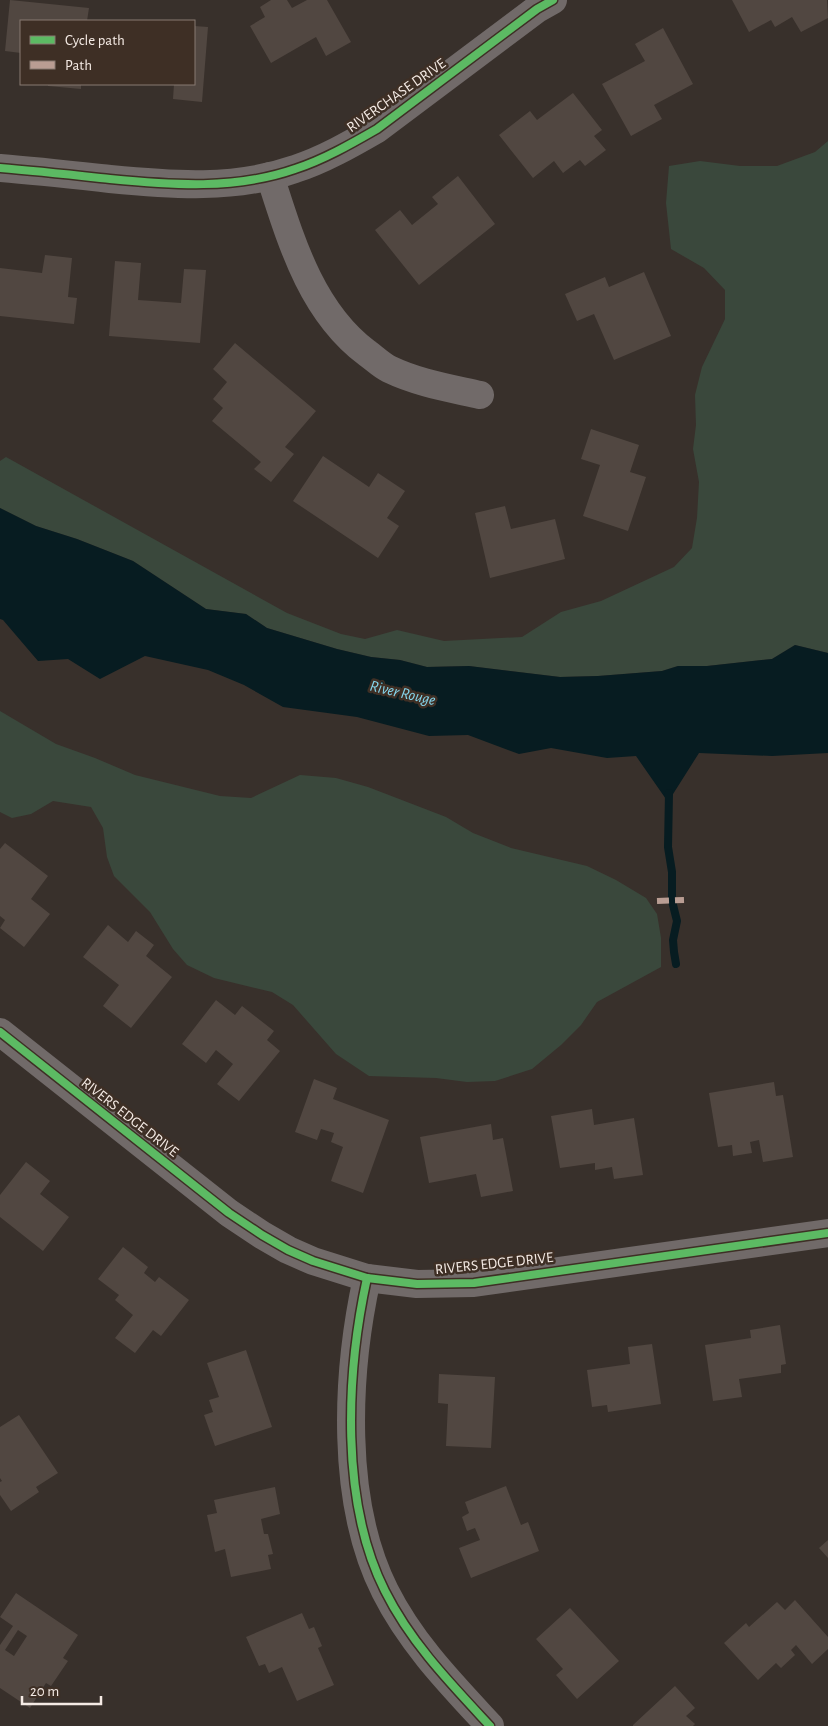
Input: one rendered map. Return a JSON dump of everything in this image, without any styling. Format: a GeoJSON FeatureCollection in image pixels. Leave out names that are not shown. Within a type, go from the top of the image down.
{"type":"FeatureCollection","features":[{"type":"Feature","properties":{"kind":"street","name":"RIVERCHASE DRIVE"},"geometry":{"type":"LineString","coordinates":[[0,168],[180,185],[230,183],[295,170],[377,129],[537,9],[553,0]]}},
{"type":"Feature","properties":{"kind":"street"},"geometry":{"type":"LineString","coordinates":[[270,176],[301,264],[323,306],[351,341],[395,372],[421,382],[480,395]]}},
{"type":"Feature","properties":{"kind":"street","name":"RIVERS EDGE DRIVE"},"geometry":{"type":"LineString","coordinates":[[0,1032],[206,1195],[262,1235],[288,1250],[313,1261],[367,1278],[417,1284],[474,1282],[828,1233]]}},
{"type":"Feature","properties":{"kind":"street"},"geometry":{"type":"LineString","coordinates":[[367,1278],[360,1308],[355,1355],[352,1463],[356,1502],[364,1532],[371,1557],[385,1591],[404,1624],[433,1664],[490,1726]]}},
{"type":"Feature","properties":{"kind":"green space"},"geometry":{"type":"Polygon","coordinates":[[[828,141],[828,653],[795,645],[772,659],[707,666],[678,666],[662,671],[598,676],[560,677],[469,666],[427,667],[400,660],[371,657],[337,649],[267,628],[246,614],[206,609],[133,561],[77,539],[36,526],[0,508],[0,461],[6,457],[287,613],[341,634],[365,639],[397,630],[444,641],[522,637],[561,612],[601,601],[674,567],[692,548],[697,518],[699,482],[693,449],[696,425],[695,395],[702,367],[725,319],[725,290],[704,268],[671,249],[666,203],[669,166],[700,161],[740,166],[777,166],[815,152],[828,141]]]}},
{"type":"Feature","properties":{"kind":"green space"},"geometry":{"type":"Polygon","coordinates":[[[0,711],[56,744],[135,775],[220,796],[251,798],[300,775],[336,778],[368,787],[446,817],[473,833],[511,848],[587,866],[616,880],[646,898],[657,914],[661,938],[661,967],[597,1002],[581,1025],[561,1045],[532,1069],[495,1081],[467,1082],[436,1078],[369,1076],[336,1054],[293,1005],[272,992],[214,978],[187,965],[173,949],[150,912],[114,876],[107,857],[103,828],[91,807],[53,801],[31,814],[12,818],[0,812],[0,711]]]}},
{"type":"Feature","properties":{"kind":"water","name":"River Rouge"},"geometry":{"type":"Polygon","coordinates":[[[0,508],[36,526],[77,539],[133,561],[206,609],[246,614],[267,628],[337,649],[371,657],[400,660],[427,667],[469,666],[560,677],[598,676],[662,671],[678,666],[707,666],[772,659],[795,645],[828,653],[828,753],[772,756],[699,753],[668,802],[636,756],[607,758],[551,748],[519,754],[468,735],[429,736],[357,717],[283,707],[244,685],[208,670],[145,656],[100,679],[68,659],[38,661],[3,620],[0,619],[0,508]]]}},
{"type":"Feature","properties":{"kind":"building"},"geometry":{"type":"Polygon","coordinates":[[[10,0],[89,8],[87,20],[20,20],[20,53],[5,51],[10,0]]]}},
{"type":"Feature","properties":{"kind":"building"},"geometry":{"type":"Polygon","coordinates":[[[271,0],[287,0],[292,8],[307,0],[327,0],[351,42],[326,56],[316,37],[271,63],[250,26],[265,17],[260,7],[271,0]]]}},
{"type":"Feature","properties":{"kind":"building"},"geometry":{"type":"Polygon","coordinates":[[[732,0],[827,0],[828,18],[801,32],[792,17],[775,27],[771,20],[749,32],[732,0]]]}},
{"type":"Feature","properties":{"kind":"building"},"geometry":{"type":"Polygon","coordinates":[[[195,26],[208,27],[202,102],[173,99],[174,85],[195,85],[195,26]]]}},
{"type":"Feature","properties":{"kind":"building"},"geometry":{"type":"Polygon","coordinates":[[[663,28],[693,84],[654,105],[662,119],[631,136],[602,84],[645,61],[635,44],[663,28]]]}},
{"type":"Feature","properties":{"kind":"building"},"geometry":{"type":"Polygon","coordinates":[[[81,85],[81,89],[48,86],[81,85]]]}},
{"type":"Feature","properties":{"kind":"building"},"geometry":{"type":"Polygon","coordinates":[[[573,93],[602,130],[594,136],[606,150],[585,166],[580,160],[563,173],[554,161],[533,178],[499,135],[530,111],[537,120],[573,93]]]}},
{"type":"Feature","properties":{"kind":"building"},"geometry":{"type":"Polygon","coordinates":[[[458,176],[495,224],[419,285],[375,230],[400,210],[412,225],[438,204],[432,197],[458,176]]]}},
{"type":"Feature","properties":{"kind":"building"},"geometry":{"type":"Polygon","coordinates":[[[45,255],[72,258],[68,297],[77,298],[74,324],[0,316],[0,268],[42,273],[45,255]]]}},
{"type":"Feature","properties":{"kind":"building"},"geometry":{"type":"Polygon","coordinates":[[[115,261],[141,263],[138,300],[181,303],[184,269],[206,270],[200,343],[109,336],[115,261]]]}},
{"type":"Feature","properties":{"kind":"building"},"geometry":{"type":"Polygon","coordinates":[[[644,272],[671,336],[614,360],[594,314],[577,321],[565,294],[605,277],[609,287],[644,272]]]}},
{"type":"Feature","properties":{"kind":"building"},"geometry":{"type":"Polygon","coordinates":[[[235,343],[316,411],[285,447],[294,454],[271,482],[254,469],[261,462],[212,421],[223,408],[213,399],[227,382],[213,369],[235,343]]]}},
{"type":"Feature","properties":{"kind":"building"},"geometry":{"type":"Polygon","coordinates":[[[591,429],[639,445],[630,472],[646,477],[628,531],[583,516],[600,465],[581,459],[591,429]]]}},
{"type":"Feature","properties":{"kind":"building"},"geometry":{"type":"Polygon","coordinates":[[[323,456],[369,487],[378,473],[405,491],[387,518],[399,526],[378,558],[293,501],[323,456]]]}},
{"type":"Feature","properties":{"kind":"building"},"geometry":{"type":"Polygon","coordinates":[[[505,506],[511,529],[555,519],[565,559],[490,578],[475,513],[505,506]]]}},
{"type":"Feature","properties":{"kind":"building"},"geometry":{"type":"Polygon","coordinates":[[[5,843],[48,876],[31,899],[50,914],[24,947],[0,928],[5,920],[0,916],[0,849],[5,843]]]}},
{"type":"Feature","properties":{"kind":"building"},"geometry":{"type":"Polygon","coordinates":[[[108,925],[128,942],[136,931],[154,945],[146,956],[172,977],[131,1028],[103,1006],[119,985],[83,957],[108,925]]]}},
{"type":"Feature","properties":{"kind":"building"},"geometry":{"type":"Polygon","coordinates":[[[216,1000],[235,1015],[242,1006],[274,1031],[267,1040],[280,1051],[239,1101],[217,1084],[233,1064],[216,1050],[206,1063],[182,1044],[216,1000]]]}},
{"type":"Feature","properties":{"kind":"building"},"geometry":{"type":"Polygon","coordinates":[[[314,1079],[337,1088],[333,1099],[389,1120],[363,1193],[331,1181],[343,1147],[331,1142],[334,1133],[321,1129],[317,1140],[295,1132],[314,1079]]]}},
{"type":"Feature","properties":{"kind":"building"},"geometry":{"type":"Polygon","coordinates":[[[774,1082],[776,1096],[783,1095],[793,1157],[763,1162],[759,1140],[750,1142],[752,1153],[733,1156],[732,1145],[718,1147],[709,1093],[774,1082]]]}},
{"type":"Feature","properties":{"kind":"building"},"geometry":{"type":"Polygon","coordinates":[[[592,1109],[594,1125],[634,1118],[643,1175],[614,1179],[612,1167],[595,1170],[595,1163],[560,1168],[551,1116],[592,1109]]]}},
{"type":"Feature","properties":{"kind":"building"},"geometry":{"type":"Polygon","coordinates":[[[491,1124],[493,1140],[503,1138],[513,1191],[481,1197],[476,1174],[429,1183],[420,1137],[491,1124]]]}},
{"type":"Feature","properties":{"kind":"building"},"geometry":{"type":"Polygon","coordinates":[[[26,1162],[50,1181],[40,1194],[69,1217],[43,1251],[0,1217],[0,1195],[26,1162]]]}},
{"type":"Feature","properties":{"kind":"building"},"geometry":{"type":"Polygon","coordinates":[[[123,1247],[148,1267],[144,1273],[155,1282],[159,1277],[189,1300],[161,1336],[153,1330],[135,1353],[115,1338],[133,1315],[115,1300],[119,1295],[98,1279],[123,1247]]]}},
{"type":"Feature","properties":{"kind":"building"},"geometry":{"type":"Polygon","coordinates":[[[780,1325],[786,1364],[781,1365],[781,1373],[739,1379],[742,1397],[713,1401],[705,1345],[751,1338],[750,1330],[780,1325]]]}},
{"type":"Feature","properties":{"kind":"building"},"geometry":{"type":"Polygon","coordinates":[[[652,1344],[661,1404],[608,1412],[607,1405],[592,1407],[587,1370],[630,1364],[628,1347],[652,1344]]]}},
{"type":"Feature","properties":{"kind":"building"},"geometry":{"type":"Polygon","coordinates":[[[246,1350],[272,1427],[215,1446],[204,1415],[213,1412],[209,1400],[219,1397],[207,1363],[246,1350]]]}},
{"type":"Feature","properties":{"kind":"building"},"geometry":{"type":"Polygon","coordinates":[[[439,1374],[495,1377],[491,1448],[446,1446],[448,1404],[438,1403],[439,1374]]]}},
{"type":"Feature","properties":{"kind":"building"},"geometry":{"type":"Polygon","coordinates":[[[19,1415],[58,1473],[36,1487],[39,1492],[11,1511],[0,1495],[0,1482],[2,1481],[0,1478],[0,1427],[19,1415]]]}},
{"type":"Feature","properties":{"kind":"building"},"geometry":{"type":"Polygon","coordinates":[[[506,1486],[521,1525],[528,1522],[539,1551],[471,1578],[459,1548],[480,1540],[475,1528],[467,1531],[462,1517],[469,1513],[465,1502],[506,1486]]]}},
{"type":"Feature","properties":{"kind":"building"},"geometry":{"type":"Polygon","coordinates":[[[275,1487],[280,1514],[261,1519],[264,1534],[268,1534],[273,1554],[268,1555],[271,1569],[231,1577],[225,1549],[215,1552],[207,1515],[217,1513],[214,1500],[275,1487]]]}},
{"type":"Feature","properties":{"kind":"building"},"geometry":{"type":"Polygon","coordinates":[[[828,1540],[828,1558],[819,1548],[828,1540]]]}},
{"type":"Feature","properties":{"kind":"building"},"geometry":{"type":"Polygon","coordinates":[[[16,1593],[78,1635],[63,1658],[68,1661],[51,1686],[46,1683],[30,1708],[0,1688],[0,1645],[13,1626],[0,1617],[16,1593]],[[18,1630],[5,1650],[14,1656],[27,1636],[18,1630]]]}},
{"type":"Feature","properties":{"kind":"building"},"geometry":{"type":"Polygon","coordinates":[[[795,1600],[828,1637],[828,1649],[812,1664],[796,1645],[791,1650],[795,1655],[781,1668],[776,1663],[758,1680],[724,1643],[746,1623],[749,1627],[777,1602],[785,1610],[795,1600]]]}},
{"type":"Feature","properties":{"kind":"building"},"geometry":{"type":"Polygon","coordinates":[[[570,1608],[619,1661],[577,1699],[556,1675],[563,1669],[536,1639],[570,1608]]]}},
{"type":"Feature","properties":{"kind":"building"},"geometry":{"type":"Polygon","coordinates":[[[302,1613],[309,1629],[314,1627],[322,1646],[318,1648],[334,1685],[297,1701],[282,1667],[269,1673],[265,1664],[259,1666],[246,1637],[302,1613]]]}},
{"type":"Feature","properties":{"kind":"building"},"geometry":{"type":"Polygon","coordinates":[[[675,1686],[695,1708],[686,1716],[695,1724],[693,1726],[633,1726],[633,1725],[675,1686]]]}},
{"type":"Feature","properties":{"kind":"waterway"},"geometry":{"type":"LineString","coordinates":[[669,793],[668,847],[672,872],[672,901],[677,921],[673,940],[676,964]]}},
{"type":"Feature","properties":{"kind":"marked path"},"geometry":{"type":"LineString","coordinates":[[657,901],[684,900]]}},
{"type":"Feature","properties":{"kind":"cycle path"},"geometry":{"type":"LineString","coordinates":[[0,168],[180,184],[226,183],[272,176],[326,156],[377,129],[537,9],[553,0]]}},
{"type":"Feature","properties":{"kind":"cycle path"},"geometry":{"type":"LineString","coordinates":[[0,1032],[229,1213],[288,1250],[313,1261],[367,1278],[417,1284],[474,1283],[828,1233]]}},
{"type":"Feature","properties":{"kind":"cycle path"},"geometry":{"type":"LineString","coordinates":[[367,1278],[355,1355],[351,1437],[354,1478],[360,1518],[370,1556],[385,1591],[407,1628],[433,1662],[490,1726]]}}]}
